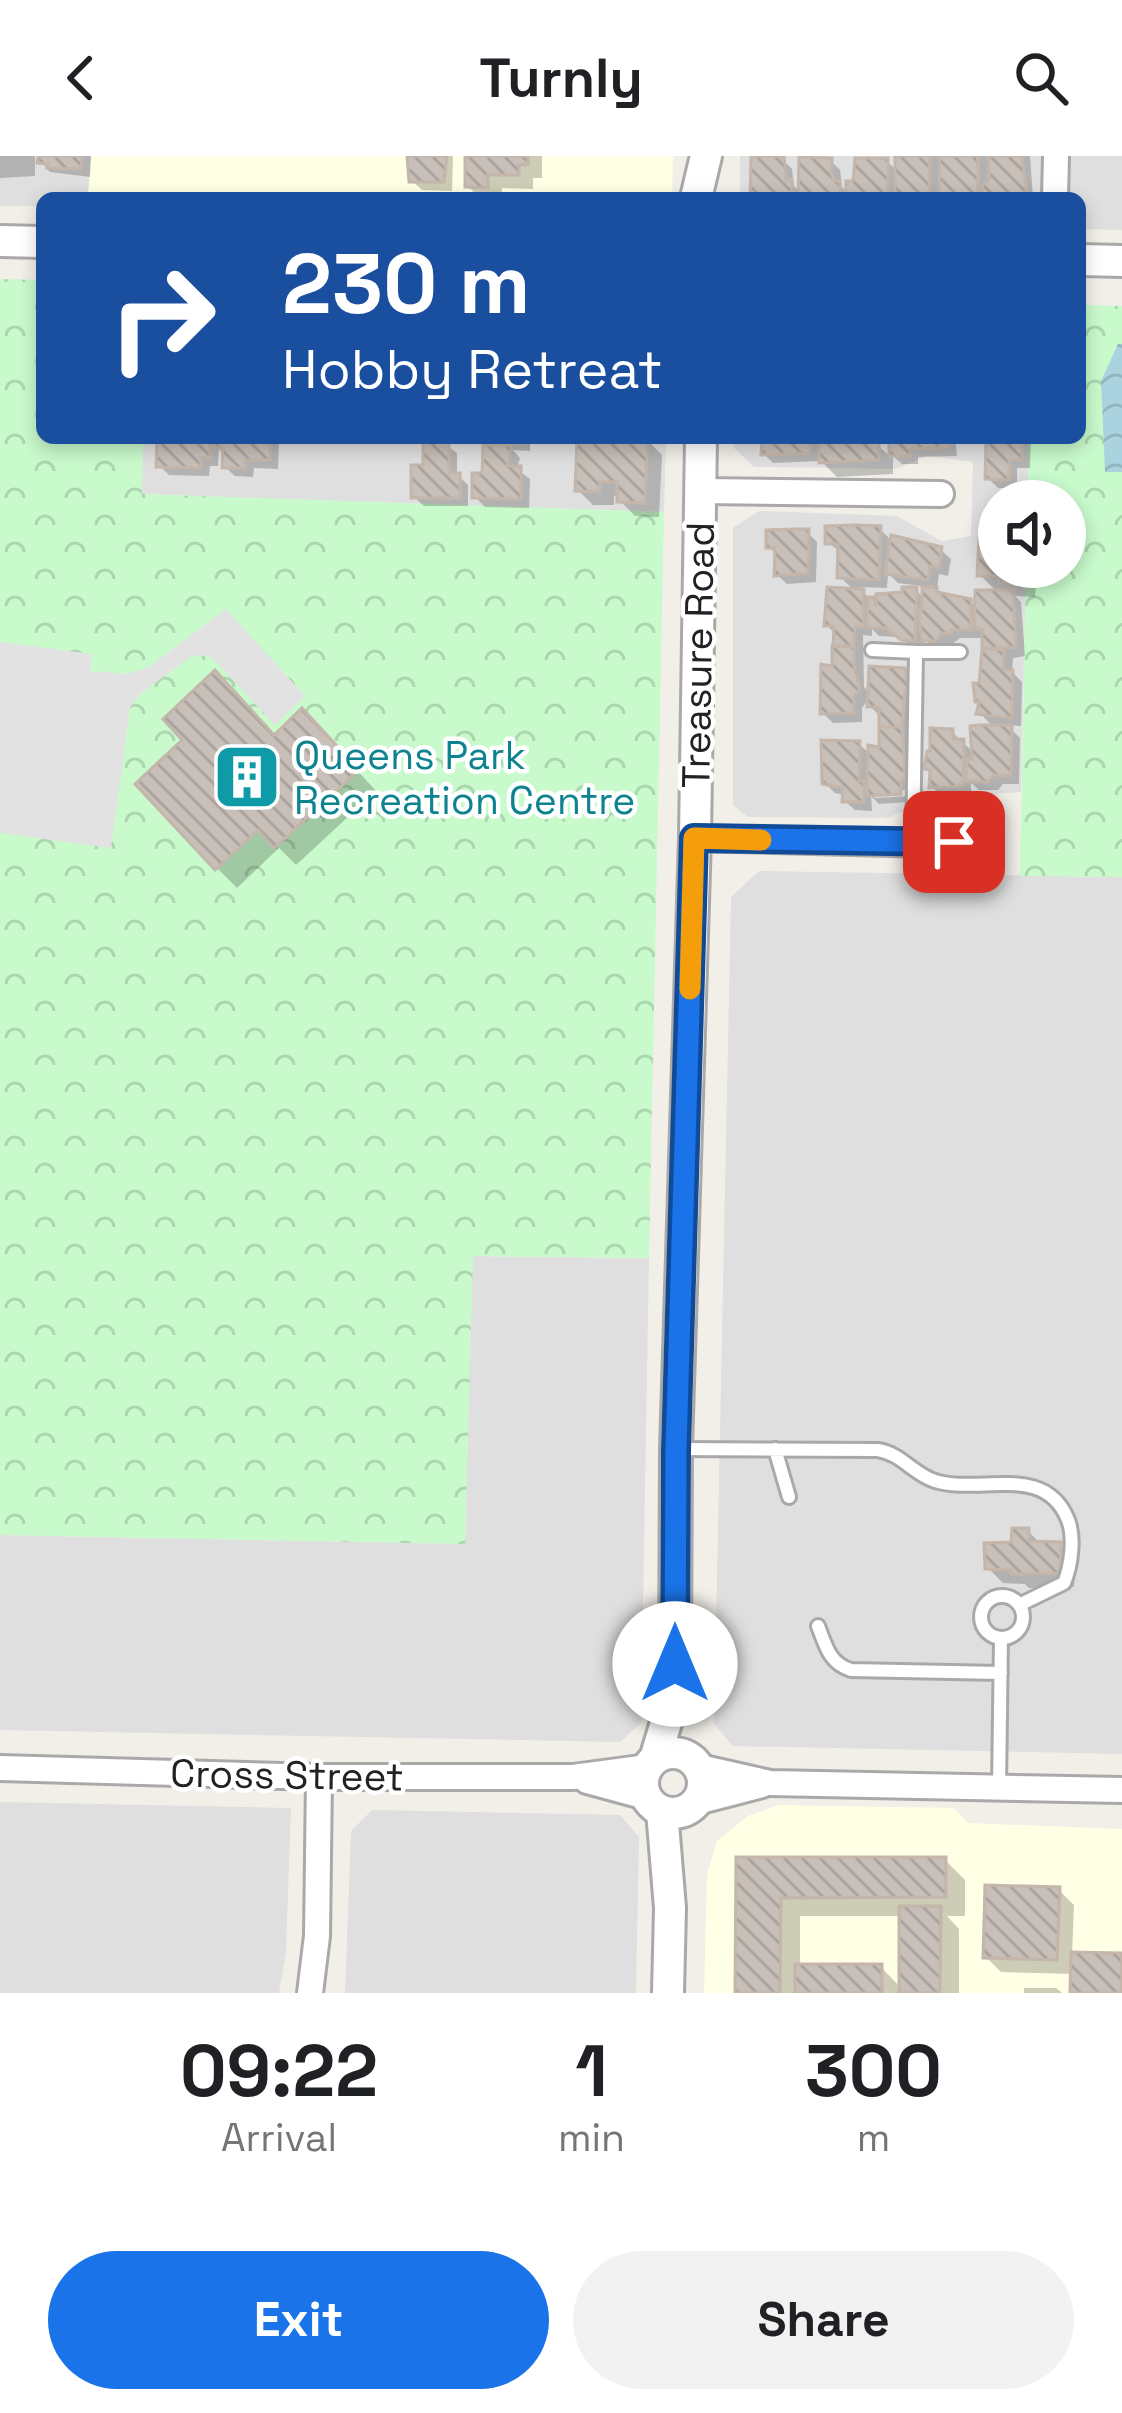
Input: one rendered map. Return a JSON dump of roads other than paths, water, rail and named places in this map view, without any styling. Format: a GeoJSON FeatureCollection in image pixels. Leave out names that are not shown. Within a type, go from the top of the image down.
{"type":"FeatureCollection","features":[{"type":"Feature","properties":{"kind":"street"},"geometry":{"type":"LineString","coordinates":[[697,192],[706,156]]}},
{"type":"Feature","properties":{"kind":"street"},"geometry":{"type":"LineString","coordinates":[[706,156],[711,192]]}},
{"type":"Feature","properties":{"kind":"street"},"geometry":{"type":"LineString","coordinates":[[1055,192],[1056,156]]}},
{"type":"Feature","properties":{"kind":"street"},"geometry":{"type":"LineString","coordinates":[[0,242],[36,242]]}},
{"type":"Feature","properties":{"kind":"street"},"geometry":{"type":"LineString","coordinates":[[1086,260],[1122,261]]}},
{"type":"Feature","properties":{"kind":"street","name":"Treasure Road"},"geometry":{"type":"LineString","coordinates":[[668,1993],[666,1791],[675,1664],[676,1449],[701,444]]}},
{"type":"Feature","properties":{"kind":"street"},"geometry":{"type":"LineString","coordinates":[[702,491],[941,494]]}},
{"type":"Feature","properties":{"kind":"street"},"geometry":{"type":"LineString","coordinates":[[694,838],[913,844],[954,842],[980,832]]}},
{"type":"Feature","properties":{"kind":"street","name":"Treasure Road"},"geometry":{"type":"LineString","coordinates":[[666,1791],[703,1778],[675,1664]]}},
{"type":"Feature","properties":{"kind":"street"},"geometry":{"type":"LineString","coordinates":[[666,1791],[668,1754],[696,1763]]}},
{"type":"Feature","properties":{"kind":"street","name":"Cross Street"},"geometry":{"type":"LineString","coordinates":[[696,1763],[770,1783]]}},
{"type":"Feature","properties":{"kind":"street","name":"Cross Street"},"geometry":{"type":"LineString","coordinates":[[0,1768],[319,1777],[573,1777],[666,1791],[770,1783],[1122,1790]]}},
{"type":"Feature","properties":{"kind":"street"},"geometry":{"type":"LineString","coordinates":[[310,1993],[317,1936],[319,1777]]}},
{"type":"Feature","properties":{"kind":"lane"},"geometry":{"type":"LineString","coordinates":[[872,650],[960,652]]}},
{"type":"Feature","properties":{"kind":"lane"},"geometry":{"type":"LineString","coordinates":[[913,844],[916,652]]}},
{"type":"Feature","properties":{"kind":"lane"},"geometry":{"type":"LineString","coordinates":[[676,1449],[878,1450],[902,1457],[932,1480],[1042,1489],[1066,1513],[1071,1529],[1069,1571],[1064,1583],[1019,1606]]}},
{"type":"Feature","properties":{"kind":"lane"},"geometry":{"type":"LineString","coordinates":[[775,1449],[789,1497]]}},
{"type":"Feature","properties":{"kind":"lane"},"geometry":{"type":"LineString","coordinates":[[1001,1597],[1019,1606],[1023,1620],[1020,1628],[1001,1639],[984,1628],[984,1607],[1001,1597]]}},
{"type":"Feature","properties":{"kind":"lane"},"geometry":{"type":"LineString","coordinates":[[818,1626],[830,1656],[838,1666],[851,1670],[1001,1673]]}},
{"type":"Feature","properties":{"kind":"lane"},"geometry":{"type":"LineString","coordinates":[[999,1789],[1001,1639]]}},
{"type":"Feature","properties":{"kind":"water"},"geometry":{"type":"Polygon","coordinates":[[[1122,344],[1122,472],[1105,472],[1101,381],[1122,344]]]}},
{"type":"Feature","properties":{"kind":"place","name":"Queens Park Recreation Centre"},"geometry":{"type":"Point","coordinates":[247,777]}}]}
